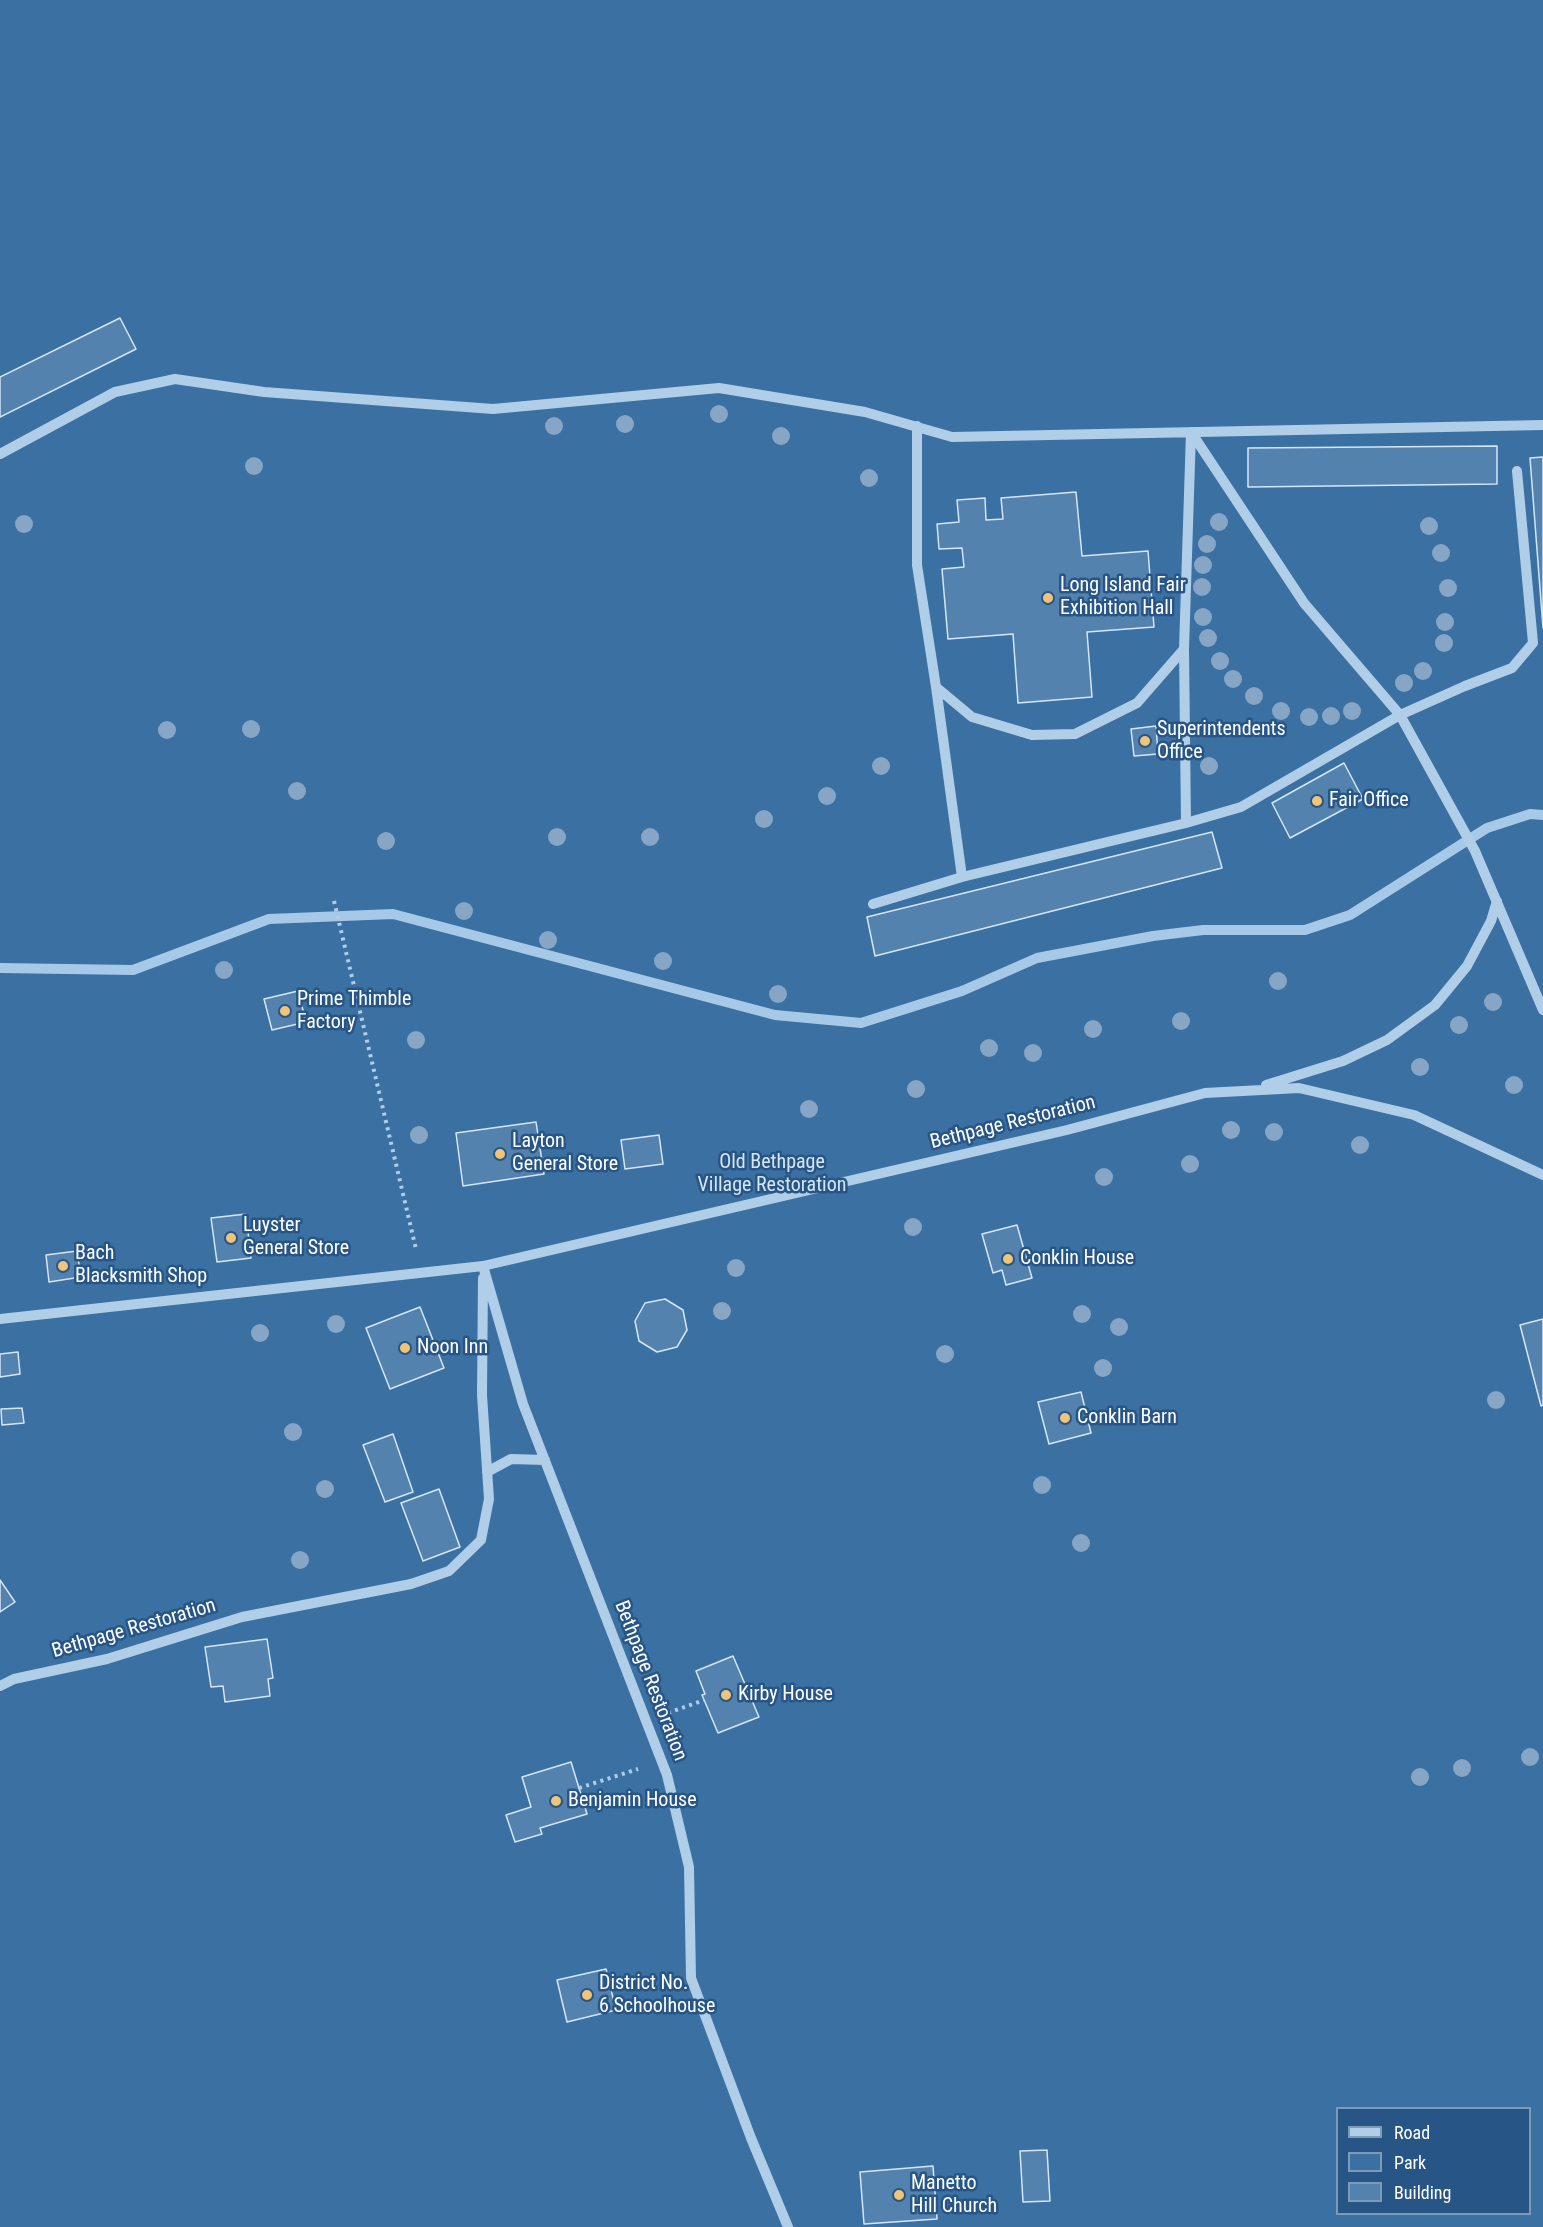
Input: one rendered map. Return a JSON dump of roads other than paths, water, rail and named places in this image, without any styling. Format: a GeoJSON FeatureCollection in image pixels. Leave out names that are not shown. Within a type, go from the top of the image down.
{"type":"FeatureCollection","features":[{"type":"Feature","properties":{"kind":"street"},"geometry":{"type":"LineString","coordinates":[[0,454],[115,392],[175,379],[264,392],[493,409],[719,388],[865,412],[952,437],[1543,425]]}},
{"type":"Feature","properties":{"kind":"street"},"geometry":{"type":"LineString","coordinates":[[917,426],[917,565],[962,877]]}},
{"type":"Feature","properties":{"kind":"street"},"geometry":{"type":"LineString","coordinates":[[1186,823],[1184,649],[1191,432]]}},
{"type":"Feature","properties":{"kind":"street"},"geometry":{"type":"LineString","coordinates":[[1191,432],[1304,603],[1400,715],[1475,851],[1543,1010]]}},
{"type":"Feature","properties":{"kind":"street"},"geometry":{"type":"LineString","coordinates":[[873,904],[962,877],[1186,823],[1241,807],[1400,715],[1512,668],[1533,643],[1517,471]]}},
{"type":"Feature","properties":{"kind":"street"},"geometry":{"type":"LineString","coordinates":[[936,687],[972,717],[1032,735],[1075,734],[1137,704],[1184,649]]}},
{"type":"Feature","properties":{"kind":"street"},"geometry":{"type":"LineString","coordinates":[[1252,1090],[1343,1061],[1387,1040],[1436,1005],[1467,966],[1491,921],[1497,900]]}},
{"type":"Feature","properties":{"kind":"street","name":"Bethpage Restoration"},"geometry":{"type":"LineString","coordinates":[[0,1319],[483,1266],[1068,1130],[1204,1092],[1299,1088],[1414,1115],[1543,1175]]}},
{"type":"Feature","properties":{"kind":"street","name":"Bethpage Restoration"},"geometry":{"type":"LineString","coordinates":[[483,1266],[523,1404],[667,1775],[689,1867],[691,1978],[751,2138],[788,2227]]}},
{"type":"Feature","properties":{"kind":"street","name":"Bethpage Restoration"},"geometry":{"type":"LineString","coordinates":[[0,1686],[14,1679],[106,1659],[242,1617],[411,1584],[448,1571],[481,1540],[489,1499],[482,1395],[483,1266]]}},
{"type":"Feature","properties":{"kind":"street"},"geometry":{"type":"LineString","coordinates":[[487,1472],[511,1459],[545,1460]]}},
{"type":"Feature","properties":{"kind":"waterway"},"geometry":{"type":"LineString","coordinates":[[0,968],[133,970],[269,919],[393,914],[775,1015],[861,1023],[962,991],[1037,958],[1153,936],[1203,930],[1305,930],[1350,915],[1487,828],[1530,814],[1543,815]]}},
{"type":"Feature","properties":{"kind":"place","name":"Long Island Fair Exhibition Hall"},"geometry":{"type":"Point","coordinates":[1048,598]}},
{"type":"Feature","properties":{"kind":"place","name":"Superintendents Office"},"geometry":{"type":"Point","coordinates":[1145,741]}},
{"type":"Feature","properties":{"kind":"place","name":"Fair Office"},"geometry":{"type":"Point","coordinates":[1317,801]}},
{"type":"Feature","properties":{"kind":"place","name":"Prime Thimble Factory"},"geometry":{"type":"Point","coordinates":[285,1011]}},
{"type":"Feature","properties":{"kind":"place","name":"Layton General Store"},"geometry":{"type":"Point","coordinates":[500,1154]}},
{"type":"Feature","properties":{"kind":"place","name":"Luyster General Store"},"geometry":{"type":"Point","coordinates":[231,1238]}},
{"type":"Feature","properties":{"kind":"place","name":"Conklin House"},"geometry":{"type":"Point","coordinates":[1008,1259]}},
{"type":"Feature","properties":{"kind":"place","name":"Bach Blacksmith Shop"},"geometry":{"type":"Point","coordinates":[63,1266]}},
{"type":"Feature","properties":{"kind":"place","name":"Noon Inn"},"geometry":{"type":"Point","coordinates":[405,1348]}},
{"type":"Feature","properties":{"kind":"place","name":"Conklin Barn"},"geometry":{"type":"Point","coordinates":[1065,1418]}},
{"type":"Feature","properties":{"kind":"place","name":"Kirby House"},"geometry":{"type":"Point","coordinates":[726,1695]}},
{"type":"Feature","properties":{"kind":"place","name":"Benjamin House"},"geometry":{"type":"Point","coordinates":[556,1801]}},
{"type":"Feature","properties":{"kind":"place","name":"District No. 6 Schoolhouse"},"geometry":{"type":"Point","coordinates":[587,1995]}},
{"type":"Feature","properties":{"kind":"place","name":"Manetto Hill Church"},"geometry":{"type":"Point","coordinates":[899,2195]}},
{"type":"Feature","properties":{"kind":"park label","name":"Old Bethpage Village Restoration"},"geometry":{"type":"Point","coordinates":[772,1174]}}]}
